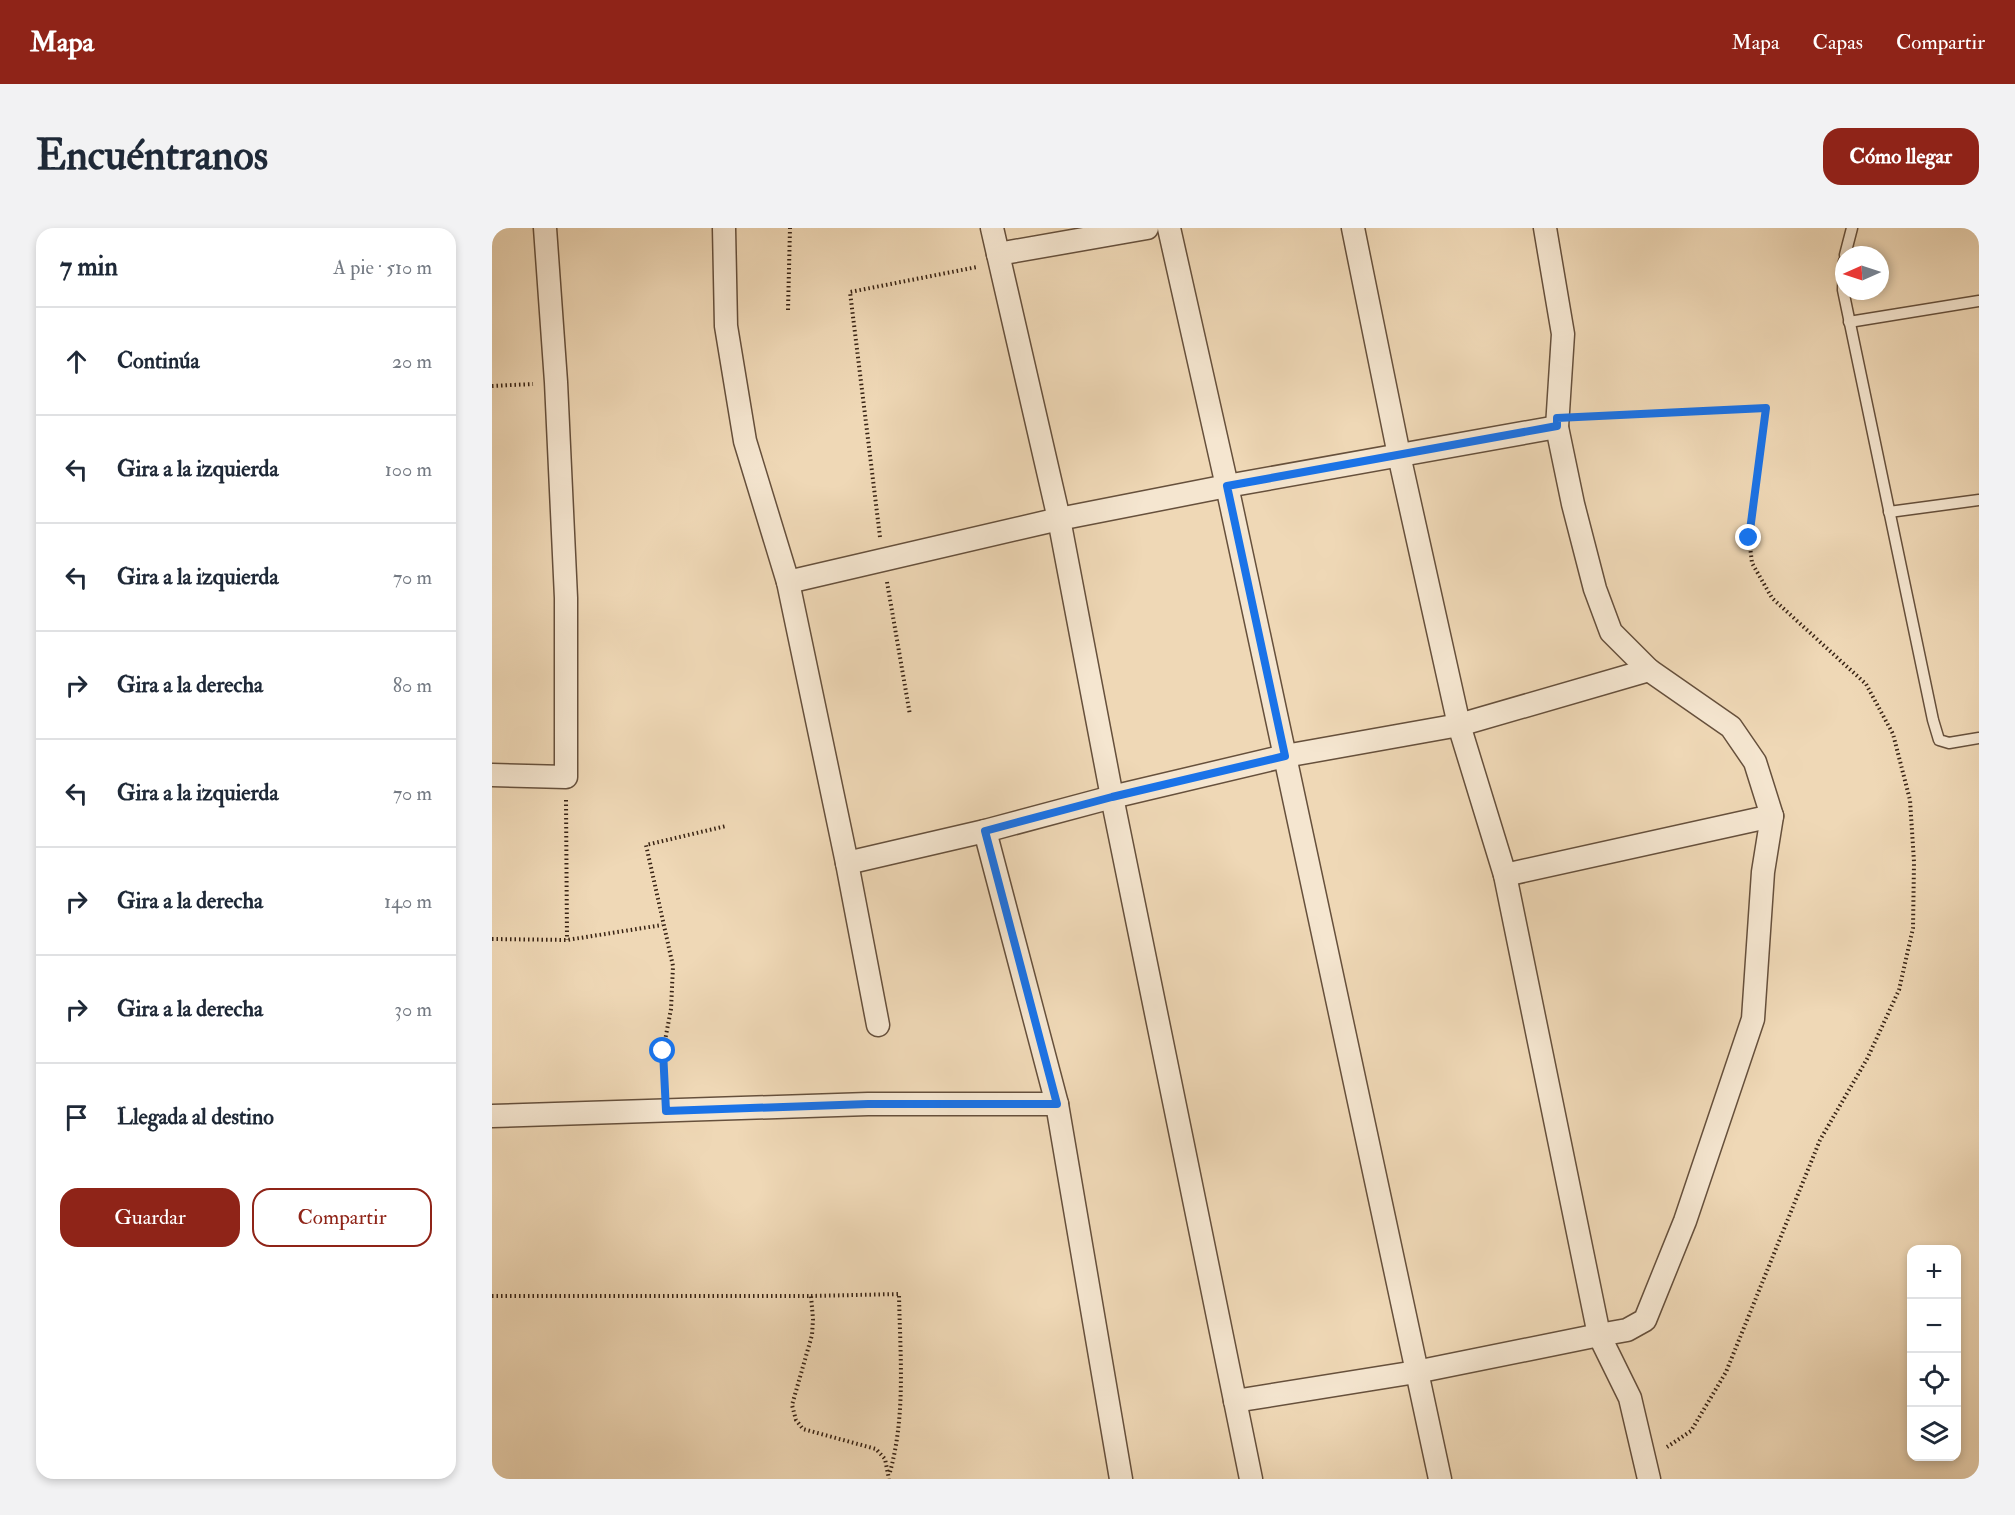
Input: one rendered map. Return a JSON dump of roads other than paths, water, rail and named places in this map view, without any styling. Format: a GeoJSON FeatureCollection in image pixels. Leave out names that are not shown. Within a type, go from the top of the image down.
{"type":"FeatureCollection","features":[{"type":"Feature","properties":{"kind":"street"},"geometry":{"type":"LineString","coordinates":[[492,775],[566,777],[566,598],[556,382],[545,228]]}},
{"type":"Feature","properties":{"kind":"street"},"geometry":{"type":"LineString","coordinates":[[724,228],[726,326],[745,441],[788,582],[847,863],[878,1025]]}},
{"type":"Feature","properties":{"kind":"street"},"geometry":{"type":"LineString","coordinates":[[992,228],[1059,519],[1112,797],[1251,1479]]}},
{"type":"Feature","properties":{"kind":"street"},"geometry":{"type":"LineString","coordinates":[[999,258],[1147,228]]}},
{"type":"Feature","properties":{"kind":"street"},"geometry":{"type":"LineString","coordinates":[[1169,228],[1227,486],[1440,1479]]}},
{"type":"Feature","properties":{"kind":"street"},"geometry":{"type":"LineString","coordinates":[[1353,228],[1399,455],[1459,725],[1505,875],[1599,1335],[1630,1398],[1648,1470]]}},
{"type":"Feature","properties":{"kind":"street"},"geometry":{"type":"LineString","coordinates":[[1235,1401],[1416,1372],[1627,1330],[1645,1320],[1685,1221],[1753,1019],[1763,872],[1772,816],[1755,762],[1731,728],[1649,670],[1611,632],[1595,589],[1573,504],[1557,422],[1563,334],[1545,228]]}},
{"type":"Feature","properties":{"kind":"street"},"geometry":{"type":"LineString","coordinates":[[788,582],[1059,519],[1399,455],[1557,422]]}},
{"type":"Feature","properties":{"kind":"street"},"geometry":{"type":"LineString","coordinates":[[847,863],[1285,756],[1459,725],[1649,670]]}},
{"type":"Feature","properties":{"kind":"street"},"geometry":{"type":"LineString","coordinates":[[1505,875],[1772,816]]}},
{"type":"Feature","properties":{"kind":"street"},"geometry":{"type":"LineString","coordinates":[[985,831],[1057,1104],[1121,1479]]}},
{"type":"Feature","properties":{"kind":"street"},"geometry":{"type":"LineString","coordinates":[[492,1116],[868,1104],[1057,1104]]}},
{"type":"Feature","properties":{"kind":"lane"},"geometry":{"type":"LineString","coordinates":[[1847,246],[1852,228]]}},
{"type":"Feature","properties":{"kind":"lane"},"geometry":{"type":"LineString","coordinates":[[1844,300],[1933,720],[1940,740],[1949,743],[1979,738]]}},
{"type":"Feature","properties":{"kind":"lane"},"geometry":{"type":"LineString","coordinates":[[1850,322],[1979,301]]}},
{"type":"Feature","properties":{"kind":"lane"},"geometry":{"type":"LineString","coordinates":[[1889,512],[1979,500]]}}]}
